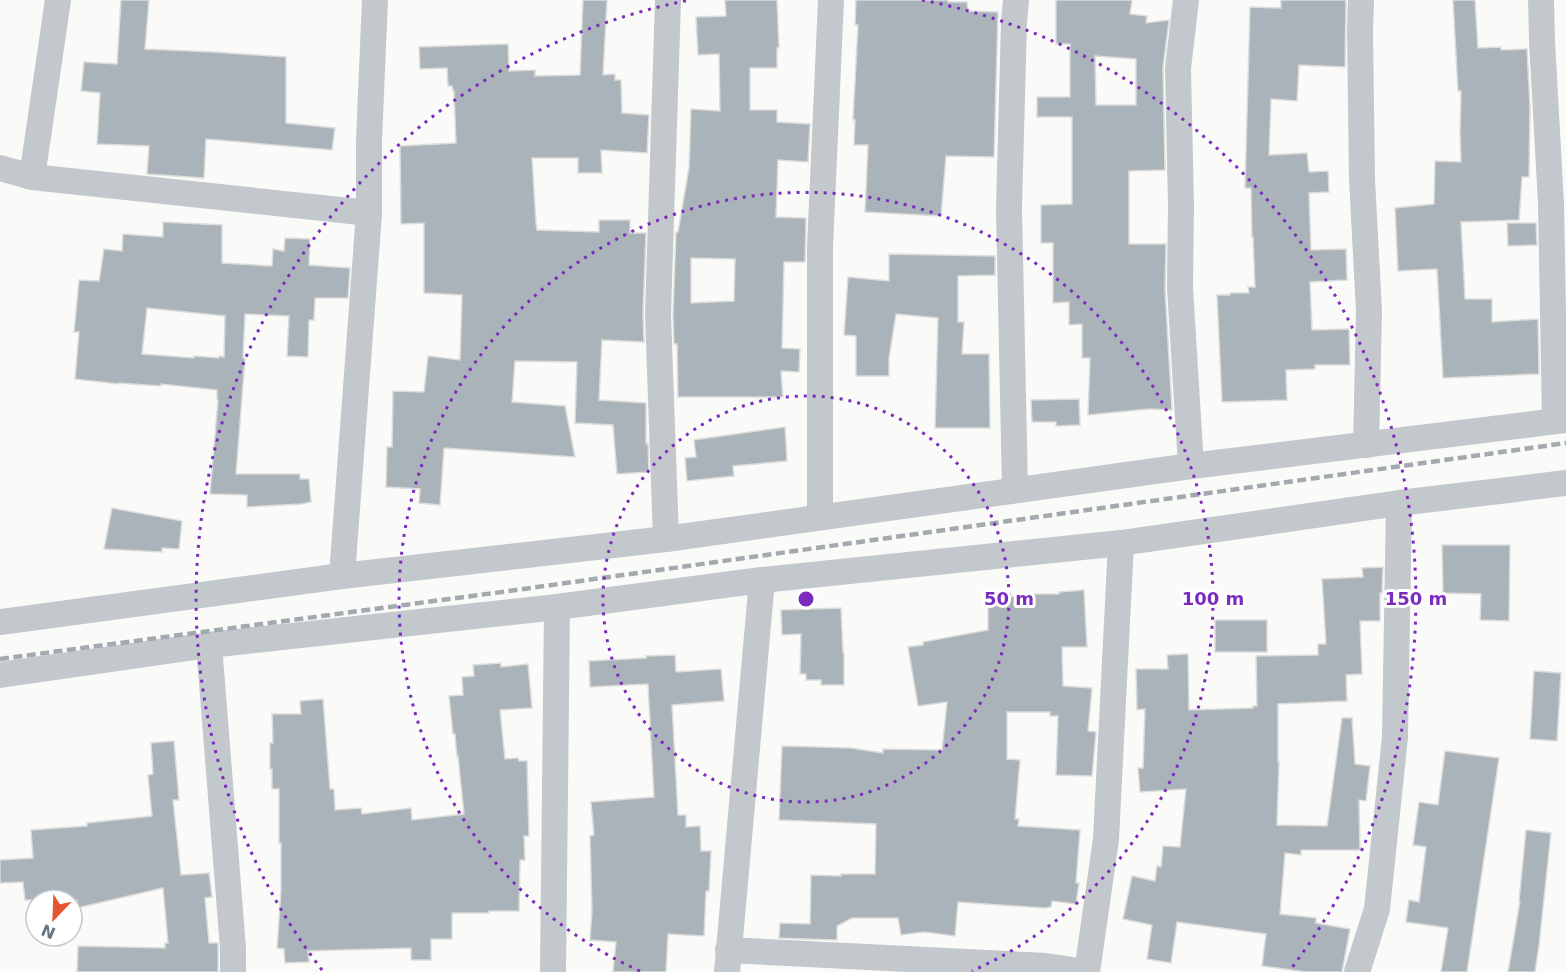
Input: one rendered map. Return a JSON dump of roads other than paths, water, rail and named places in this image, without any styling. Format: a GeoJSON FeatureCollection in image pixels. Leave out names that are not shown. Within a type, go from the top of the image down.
{"type":"FeatureCollection","features":[{"type":"Feature","properties":{"kind":"street"},"geometry":{"type":"LineString","coordinates":[[32,177],[58,0]]}},
{"type":"Feature","properties":{"kind":"street"},"geometry":{"type":"LineString","coordinates":[[342,576],[369,213],[369,141],[375,0]]}},
{"type":"Feature","properties":{"kind":"street"},"geometry":{"type":"LineString","coordinates":[[666,539],[658,314],[668,0]]}},
{"type":"Feature","properties":{"kind":"street"},"geometry":{"type":"LineString","coordinates":[[820,516],[820,247],[831,0]]}},
{"type":"Feature","properties":{"kind":"street"},"geometry":{"type":"LineString","coordinates":[[1016,0],[1009,208],[1016,490]]}},
{"type":"Feature","properties":{"kind":"street"},"geometry":{"type":"LineString","coordinates":[[1186,0],[1178,68],[1180,288],[1191,466]]}},
{"type":"Feature","properties":{"kind":"street"},"geometry":{"type":"LineString","coordinates":[[1361,0],[1362,168],[1369,312],[1366,445]]}},
{"type":"Feature","properties":{"kind":"street"},"geometry":{"type":"LineString","coordinates":[[0,622],[342,576],[666,539],[1191,466],[1561,421],[1541,0]]}},
{"type":"Feature","properties":{"kind":"street"},"geometry":{"type":"LineString","coordinates":[[0,168],[32,177],[369,213]]}},
{"type":"Feature","properties":{"kind":"street"},"geometry":{"type":"LineString","coordinates":[[0,675],[209,645],[557,607],[762,580],[1121,543],[1399,503],[1566,483]]}},
{"type":"Feature","properties":{"kind":"street"},"geometry":{"type":"LineString","coordinates":[[1357,972],[1377,909],[1395,737],[1399,503]]}},
{"type":"Feature","properties":{"kind":"street"},"geometry":{"type":"LineString","coordinates":[[762,580],[728,961],[1035,965],[1087,972],[1106,839],[1121,543]]}},
{"type":"Feature","properties":{"kind":"street"},"geometry":{"type":"LineString","coordinates":[[553,972],[557,607]]}},
{"type":"Feature","properties":{"kind":"street"},"geometry":{"type":"LineString","coordinates":[[209,645],[233,972]]}},
{"type":"Feature","properties":{"kind":"railway"},"geometry":{"type":"LineString","coordinates":[[0,659],[509,591],[1566,443]]}}]}
